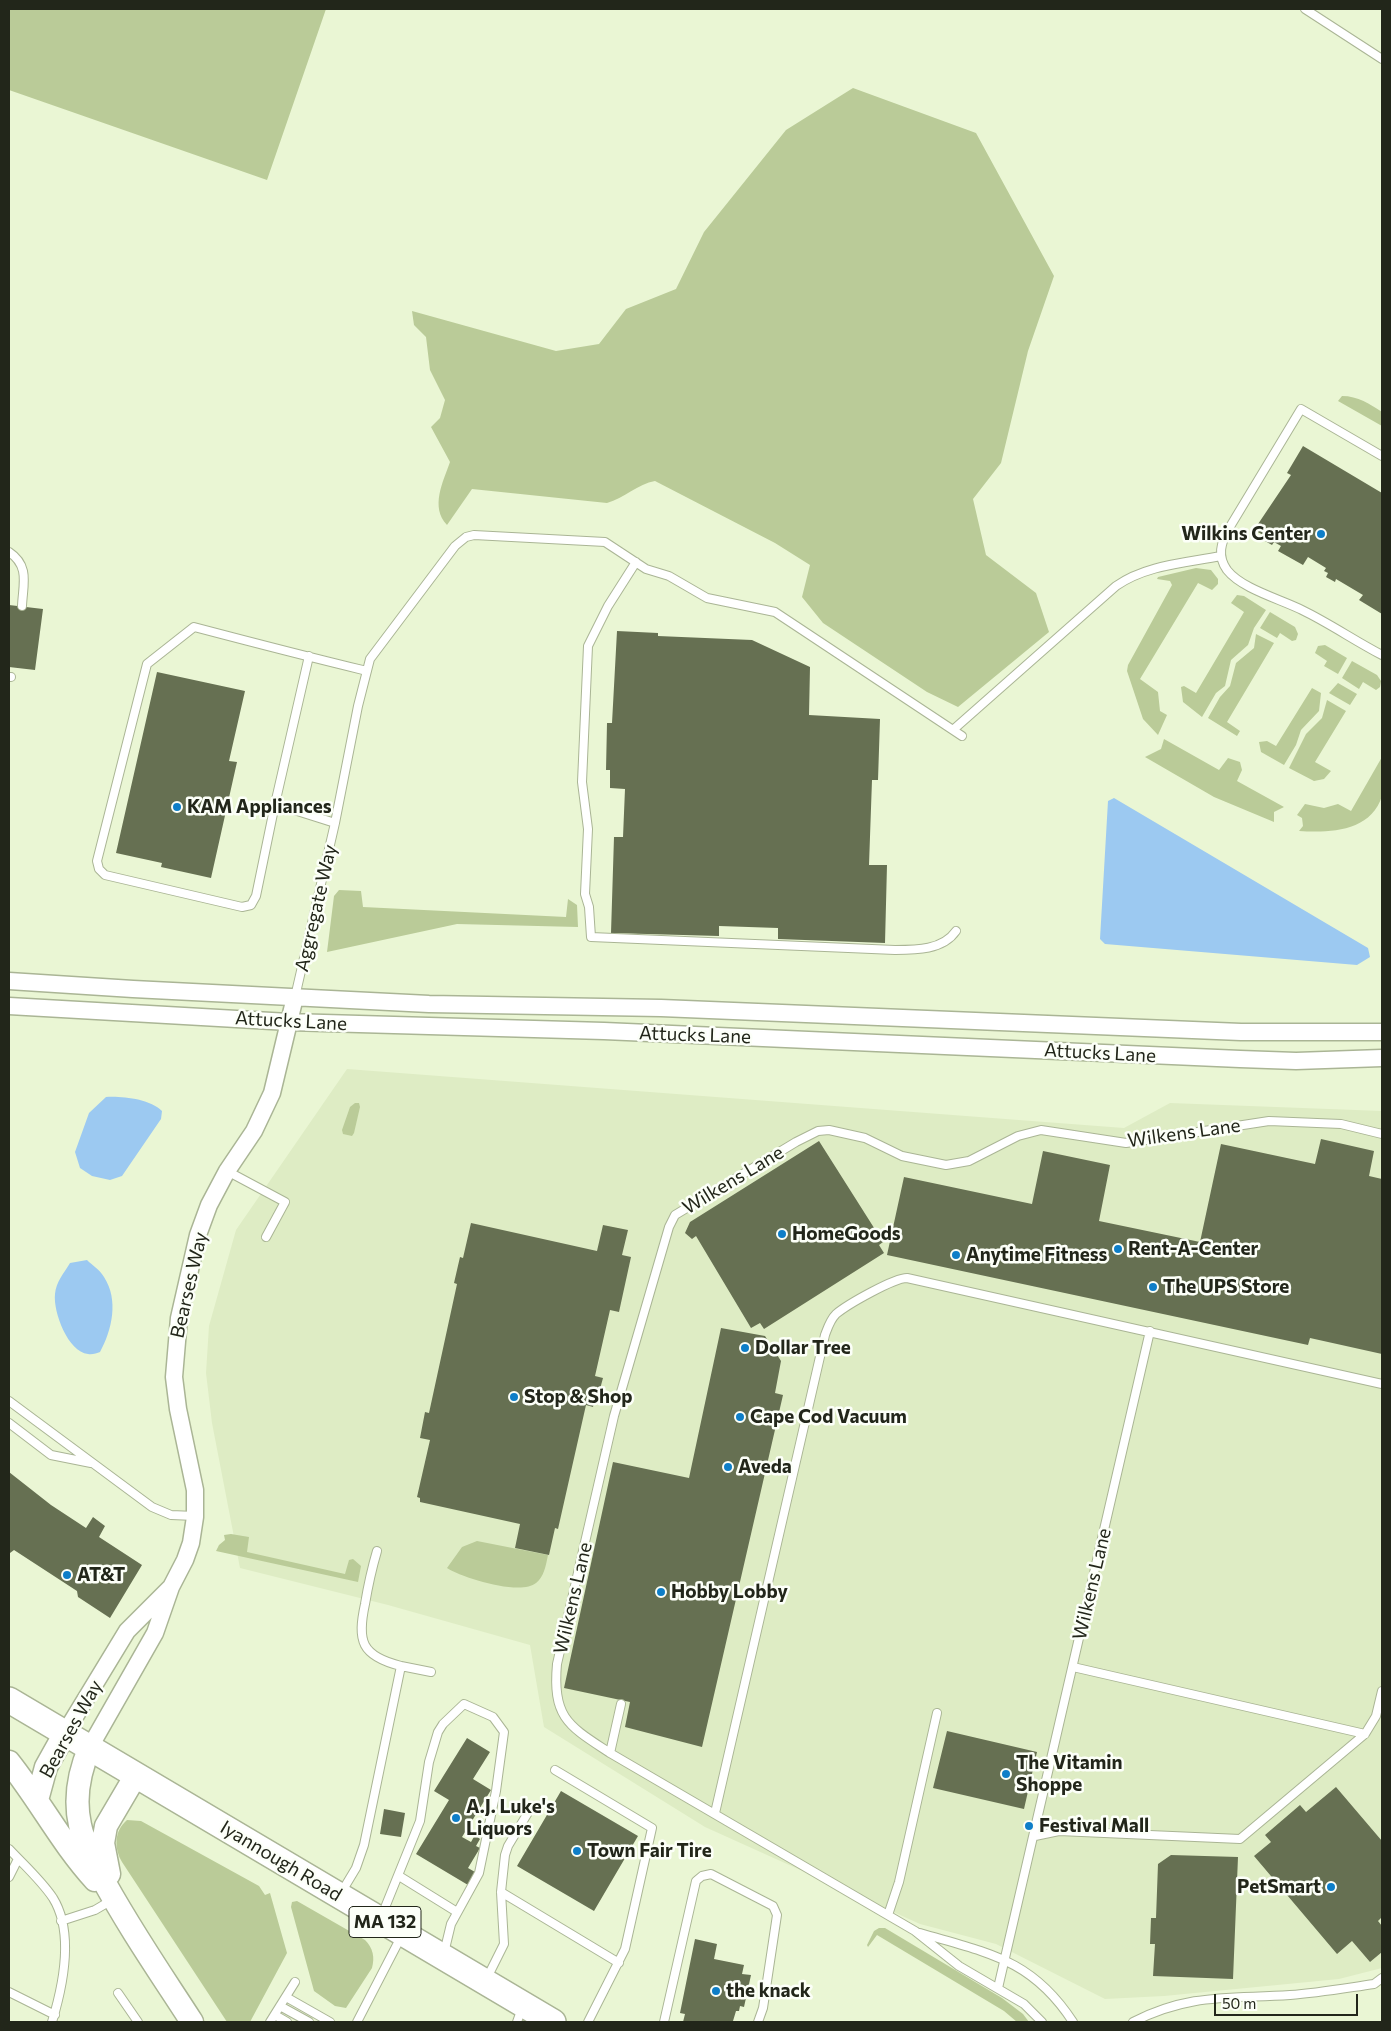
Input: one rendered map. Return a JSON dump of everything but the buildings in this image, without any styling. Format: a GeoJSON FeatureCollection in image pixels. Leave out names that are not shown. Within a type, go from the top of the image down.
{"type":"FeatureCollection","features":[{"type":"Feature","properties":{"kind":"main road","name":"Iyannough Road"},"geometry":{"type":"LineString","coordinates":[[9,1700],[485,1982],[520,2014],[552,2022]]}},
{"type":"Feature","properties":{"kind":"main road","name":"Bearses Way"},"geometry":{"type":"LineString","coordinates":[[65,1733],[46,1767],[37,1800],[73,1856],[114,1900]]}},
{"type":"Feature","properties":{"kind":"main road","name":"Bearses Way"},"geometry":{"type":"LineString","coordinates":[[90,1747],[79,1778],[77,1805],[80,1826],[89,1850],[114,1900],[187,2020]]}},
{"type":"Feature","properties":{"kind":"main road"},"geometry":{"type":"LineString","coordinates":[[9,1762],[37,1800]]}},
{"type":"Feature","properties":{"kind":"main road"},"geometry":{"type":"LineString","coordinates":[[114,1900],[103,1843],[104,1834],[109,1818],[136,1775]]}},
{"type":"Feature","properties":{"kind":"street","name":"Attucks Lane"},"geometry":{"type":"LineString","coordinates":[[9,981],[429,1004],[661,1008],[1241,1032],[1382,1032]]}},
{"type":"Feature","properties":{"kind":"street","name":"Bearses Way"},"geometry":{"type":"LineString","coordinates":[[90,1747],[155,1633],[171,1587],[185,1560],[195,1516],[195,1490],[176,1394],[175,1348],[183,1300],[198,1236],[209,1205],[227,1171],[254,1131],[268,1105],[295,997]]}},
{"type":"Feature","properties":{"kind":"street","name":"Attucks Lane"},"geometry":{"type":"LineString","coordinates":[[9,1006],[289,1022],[613,1032],[1296,1061],[1382,1058]]}},
{"type":"Feature","properties":{"kind":"street","name":"Bearses Way"},"geometry":{"type":"LineString","coordinates":[[65,1733],[126,1631],[171,1587]]}},
{"type":"Feature","properties":{"kind":"lane"},"geometry":{"type":"LineString","coordinates":[[1305,9],[1382,59]]}},
{"type":"Feature","properties":{"kind":"lane"},"geometry":{"type":"LineString","coordinates":[[1382,456],[1302,409],[1225,535],[1221,548],[1221,556],[1227,569],[1242,581],[1275,599],[1301,609],[1382,655]]}},
{"type":"Feature","properties":{"kind":"lane","name":"Aggregate Way"},"geometry":{"type":"LineString","coordinates":[[295,997],[372,655],[455,546],[466,537],[474,535],[600,541],[636,562]]}},
{"type":"Feature","properties":{"kind":"lane"},"geometry":{"type":"LineString","coordinates":[[9,552],[19,559],[23,567],[22,606]]}},
{"type":"Feature","properties":{"kind":"lane"},"geometry":{"type":"LineString","coordinates":[[954,729],[1116,586],[1131,576],[1146,570],[1221,556]]}},
{"type":"Feature","properties":{"kind":"lane"},"geometry":{"type":"LineString","coordinates":[[956,932],[945,943],[913,950],[591,937],[589,907],[585,894],[588,829],[582,782],[588,646],[608,606],[636,562],[646,569],[669,576],[707,598],[775,612],[962,736]]}},
{"type":"Feature","properties":{"kind":"lane"},"geometry":{"type":"LineString","coordinates":[[309,656],[274,804],[256,896],[251,905],[242,907],[105,875],[99,869],[97,861],[146,664],[194,627],[309,656],[367,671]]}},
{"type":"Feature","properties":{"kind":"lane"},"geometry":{"type":"LineString","coordinates":[[274,804],[335,823]]}},
{"type":"Feature","properties":{"kind":"lane","name":"Wilkens Lane"},"geometry":{"type":"LineString","coordinates":[[915,1932],[610,1753],[574,1729],[562,1712],[556,1695],[558,1664],[614,1416],[664,1238],[675,1215],[796,1142],[818,1132],[828,1130],[865,1138],[902,1156],[946,1165],[969,1161],[1018,1136],[1041,1130],[1126,1143],[1269,1121],[1340,1124],[1382,1134]]}},
{"type":"Feature","properties":{"kind":"lane"},"geometry":{"type":"LineString","coordinates":[[227,1171],[285,1202],[266,1237]]}},
{"type":"Feature","properties":{"kind":"lane"},"geometry":{"type":"LineString","coordinates":[[715,1814],[825,1335],[829,1323],[837,1314],[894,1280],[907,1278],[1382,1384]]}},
{"type":"Feature","properties":{"kind":"lane","name":"Wilkens Lane"},"geometry":{"type":"LineString","coordinates":[[998,1988],[1035,1836],[1150,1332]]}},
{"type":"Feature","properties":{"kind":"lane"},"geometry":{"type":"LineString","coordinates":[[9,1401],[161,1512],[195,1516]]}},
{"type":"Feature","properties":{"kind":"lane"},"geometry":{"type":"LineString","coordinates":[[9,1423],[51,1454],[93,1463]]}},
{"type":"Feature","properties":{"kind":"lane"},"geometry":{"type":"LineString","coordinates":[[376,1550],[360,1633],[366,1646],[375,1656],[401,1666],[431,1672]]}},
{"type":"Feature","properties":{"kind":"lane"},"geometry":{"type":"LineString","coordinates":[[339,1896],[356,1868],[364,1845],[401,1666]]}},
{"type":"Feature","properties":{"kind":"lane"},"geometry":{"type":"LineString","coordinates":[[1073,1667],[1365,1734]]}},
{"type":"Feature","properties":{"kind":"lane"},"geometry":{"type":"LineString","coordinates":[[1035,1836],[1059,1831],[1240,1839],[1365,1734],[1376,1716],[1382,1691]]}},
{"type":"Feature","properties":{"kind":"lane"},"geometry":{"type":"LineString","coordinates":[[380,1920],[422,1815],[429,1762],[438,1732],[443,1724],[464,1704],[493,1716],[504,1732],[486,1843],[479,1873],[451,1924],[443,1957]]}},
{"type":"Feature","properties":{"kind":"lane"},"geometry":{"type":"LineString","coordinates":[[610,1753],[621,1704]]}},
{"type":"Feature","properties":{"kind":"lane"},"geometry":{"type":"LineString","coordinates":[[888,1915],[899,1882],[937,1713]]}},
{"type":"Feature","properties":{"kind":"lane"},"geometry":{"type":"LineString","coordinates":[[555,1770],[652,1828],[625,1949],[620,1963],[588,2022]]}},
{"type":"Feature","properties":{"kind":"lane"},"geometry":{"type":"LineString","coordinates":[[485,1982],[504,1944],[501,1892],[502,1867],[508,1846],[532,1806]]}},
{"type":"Feature","properties":{"kind":"lane"},"geometry":{"type":"LineString","coordinates":[[9,1849],[53,1898],[61,1921],[64,1952],[63,1975],[53,2018],[9,1992]]}},
{"type":"Feature","properties":{"kind":"lane"},"geometry":{"type":"LineString","coordinates":[[9,1877],[18,1859]]}},
{"type":"Feature","properties":{"kind":"lane"},"geometry":{"type":"LineString","coordinates":[[664,2022],[696,1881],[702,1876],[711,1874],[773,1906],[777,1915],[763,2008],[758,2022]]}},
{"type":"Feature","properties":{"kind":"lane"},"geometry":{"type":"LineString","coordinates":[[399,1876],[457,1912]]}},
{"type":"Feature","properties":{"kind":"lane"},"geometry":{"type":"LineString","coordinates":[[501,1892],[620,1963]]}},
{"type":"Feature","properties":{"kind":"lane"},"geometry":{"type":"LineString","coordinates":[[61,1921],[95,1910],[114,1900]]}},
{"type":"Feature","properties":{"kind":"lane"},"geometry":{"type":"LineString","coordinates":[[915,1932],[1006,1960],[1028,1972],[1040,1981],[1073,2022]]}},
{"type":"Feature","properties":{"kind":"lane"},"geometry":{"type":"LineString","coordinates":[[915,1932],[959,1966],[1024,2004],[1042,2022]]}},
{"type":"Feature","properties":{"kind":"lane"},"geometry":{"type":"LineString","coordinates":[[357,2022],[403,1933]]}},
{"type":"Feature","properties":{"kind":"lane"},"geometry":{"type":"LineString","coordinates":[[1133,2022],[1181,2003],[1201,1999],[1291,1995],[1374,1984],[1382,1978]]}},
{"type":"Feature","properties":{"kind":"lane"},"geometry":{"type":"LineString","coordinates":[[287,2022],[272,2019],[295,1982]]}},
{"type":"Feature","properties":{"kind":"lane"},"geometry":{"type":"LineString","coordinates":[[118,1994],[138,2022]]}},
{"type":"Feature","properties":{"kind":"lane"},"geometry":{"type":"LineString","coordinates":[[286,1997],[330,2022]]}},
{"type":"Feature","properties":{"kind":"lane"},"geometry":{"type":"LineString","coordinates":[[280,2006],[309,2022]]}},
{"type":"Feature","properties":{"kind":"shaded area"},"geometry":{"type":"Polygon","coordinates":[[[9,9],[326,9],[267,180],[9,90],[9,9]]]}},
{"type":"Feature","properties":{"kind":"shaded area"},"geometry":{"type":"Polygon","coordinates":[[[853,88],[976,133],[1054,276],[1028,351],[1001,463],[973,499],[986,555],[1036,593],[1049,632],[958,707],[927,692],[823,623],[802,597],[810,565],[775,543],[655,481],[607,503],[472,489],[447,525],[439,510],[439,494],[450,462],[431,427],[440,418],[445,400],[430,370],[426,337],[414,325],[412,311],[556,351],[599,344],[626,309],[676,289],[704,232],[786,130],[853,88]]]}},
{"type":"Feature","properties":{"kind":"shaded area"},"geometry":{"type":"Polygon","coordinates":[[[1342,396],[1359,399],[1382,412],[1382,426],[1338,401],[1342,396]]]}},
{"type":"Feature","properties":{"kind":"shaded area"},"geometry":{"type":"Polygon","coordinates":[[[1196,568],[1211,570],[1218,579],[1218,584],[1212,590],[1198,583],[1140,679],[1158,692],[1160,711],[1167,715],[1158,735],[1143,719],[1127,671],[1128,665],[1172,585],[1170,581],[1157,579],[1158,577],[1196,568]]]}},
{"type":"Feature","properties":{"kind":"shaded area"},"geometry":{"type":"Polygon","coordinates":[[[1237,595],[1244,596],[1266,610],[1254,628],[1248,645],[1231,660],[1225,686],[1216,693],[1202,717],[1183,702],[1181,687],[1184,686],[1196,693],[1244,612],[1231,603],[1237,595]]]}},
{"type":"Feature","properties":{"kind":"shaded area"},"geometry":{"type":"Polygon","coordinates":[[[1270,612],[1295,627],[1298,634],[1296,640],[1292,641],[1280,633],[1277,638],[1260,628],[1270,612]]]}},
{"type":"Feature","properties":{"kind":"shaded area"},"geometry":{"type":"Polygon","coordinates":[[[1256,634],[1274,643],[1227,722],[1240,731],[1237,736],[1208,718],[1220,697],[1230,686],[1236,663],[1254,648],[1256,634]]]}},
{"type":"Feature","properties":{"kind":"shaded area"},"geometry":{"type":"Polygon","coordinates":[[[1325,645],[1347,658],[1338,674],[1324,666],[1327,661],[1315,653],[1318,646],[1325,645]]]}},
{"type":"Feature","properties":{"kind":"shaded area"},"geometry":{"type":"Polygon","coordinates":[[[1352,661],[1377,675],[1381,681],[1380,687],[1376,690],[1363,682],[1359,689],[1342,678],[1352,661]]]}},
{"type":"Feature","properties":{"kind":"shaded area"},"geometry":{"type":"Polygon","coordinates":[[[1338,683],[1357,694],[1350,705],[1329,693],[1338,683]]]}},
{"type":"Feature","properties":{"kind":"shaded area"},"geometry":{"type":"Polygon","coordinates":[[[1312,688],[1321,693],[1319,711],[1301,730],[1296,745],[1284,765],[1261,752],[1259,742],[1267,741],[1276,746],[1312,688]]]}},
{"type":"Feature","properties":{"kind":"shaded area"},"geometry":{"type":"Polygon","coordinates":[[[1327,700],[1346,711],[1315,762],[1331,771],[1324,779],[1314,781],[1289,768],[1306,734],[1322,718],[1327,700]]]}},
{"type":"Feature","properties":{"kind":"shaded area"},"geometry":{"type":"Polygon","coordinates":[[[1164,739],[1219,770],[1228,758],[1240,762],[1242,770],[1237,781],[1284,807],[1274,812],[1274,822],[1214,797],[1145,757],[1161,749],[1164,739]]]}},
{"type":"Feature","properties":{"kind":"shaded area"},"geometry":{"type":"Polygon","coordinates":[[[1382,757],[1383,792],[1377,808],[1369,817],[1348,828],[1299,831],[1303,826],[1302,818],[1297,815],[1305,804],[1324,808],[1338,804],[1351,811],[1382,757]]]}},
{"type":"Feature","properties":{"kind":"shaded area"},"geometry":{"type":"Polygon","coordinates":[[[339,890],[361,891],[363,907],[566,917],[568,899],[577,905],[578,927],[457,924],[327,952],[334,896],[339,890]]]}},
{"type":"Feature","properties":{"kind":"shaded area","name":"Festival Mall"},"geometry":{"type":"Polygon","coordinates":[[[347,1069],[1124,1128],[1170,1103],[1382,1111],[1382,1968],[1339,1979],[1164,1996],[1105,1999],[996,1944],[920,1924],[705,1827],[544,1727],[530,1645],[388,1605],[240,1568],[212,1423],[206,1373],[209,1326],[236,1230],[347,1069]]]}},
{"type":"Feature","properties":{"kind":"shaded area"},"geometry":{"type":"Polygon","coordinates":[[[355,1103],[359,1103],[360,1107],[354,1133],[352,1136],[343,1134],[342,1130],[350,1107],[355,1103]]]}},
{"type":"Feature","properties":{"kind":"shaded area"},"geometry":{"type":"Polygon","coordinates":[[[231,1534],[249,1537],[247,1552],[345,1574],[349,1560],[353,1559],[361,1566],[358,1582],[216,1551],[225,1540],[224,1535],[231,1534]]]}},
{"type":"Feature","properties":{"kind":"shaded area"},"geometry":{"type":"Polygon","coordinates":[[[477,1541],[548,1555],[543,1574],[536,1583],[518,1588],[478,1581],[447,1568],[462,1547],[477,1541]]]}},
{"type":"Feature","properties":{"kind":"shaded area"},"geometry":{"type":"Polygon","coordinates":[[[127,1820],[141,1821],[259,1886],[265,1895],[270,1893],[287,1953],[250,2022],[227,2022],[122,1862],[119,1857],[117,1840],[120,1829],[127,1820]]]}},
{"type":"Feature","properties":{"kind":"shaded area"},"geometry":{"type":"Polygon","coordinates":[[[297,1901],[365,1940],[372,1949],[372,1968],[346,2008],[335,2006],[314,1991],[291,1907],[292,1902],[297,1901]]]}},
{"type":"Feature","properties":{"kind":"shaded area"},"geometry":{"type":"Polygon","coordinates":[[[879,1928],[885,1928],[1002,1998],[1023,2014],[1029,2022],[1017,2022],[1004,2011],[877,1935],[868,1947],[867,1945],[874,1931],[879,1928]]]}},
{"type":"Feature","properties":{"kind":"water"},"geometry":{"type":"Polygon","coordinates":[[[1114,798],[1368,948],[1370,957],[1357,965],[1105,944],[1100,939],[1108,801],[1114,798]]]}},
{"type":"Feature","properties":{"kind":"water"},"geometry":{"type":"Polygon","coordinates":[[[106,1097],[120,1097],[143,1101],[162,1111],[161,1119],[122,1176],[110,1180],[92,1176],[80,1168],[75,1152],[89,1113],[106,1097]]]}},
{"type":"Feature","properties":{"kind":"water"},"geometry":{"type":"Polygon","coordinates":[[[87,1260],[104,1277],[109,1286],[112,1305],[108,1334],[100,1352],[91,1354],[81,1352],[68,1339],[59,1320],[55,1302],[57,1285],[70,1263],[87,1260]]]}},
{"type":"Feature","properties":{"kind":"place","name":"Wilkins Center"},"geometry":{"type":"Point","coordinates":[1321,534]}},
{"type":"Feature","properties":{"kind":"place","name":"KAM Appliances"},"geometry":{"type":"Point","coordinates":[177,807]}},
{"type":"Feature","properties":{"kind":"place","name":"HomeGoods"},"geometry":{"type":"Point","coordinates":[782,1234]}},
{"type":"Feature","properties":{"kind":"place","name":"Rent-A-Center"},"geometry":{"type":"Point","coordinates":[1118,1249]}},
{"type":"Feature","properties":{"kind":"place","name":"Anytime Fitness"},"geometry":{"type":"Point","coordinates":[956,1255]}},
{"type":"Feature","properties":{"kind":"place","name":"The UPS Store"},"geometry":{"type":"Point","coordinates":[1153,1287]}},
{"type":"Feature","properties":{"kind":"place","name":"Dollar Tree"},"geometry":{"type":"Point","coordinates":[745,1348]}},
{"type":"Feature","properties":{"kind":"place","name":"Stop & Shop"},"geometry":{"type":"Point","coordinates":[514,1397]}},
{"type":"Feature","properties":{"kind":"place","name":"Cape Cod Vacuum"},"geometry":{"type":"Point","coordinates":[740,1417]}},
{"type":"Feature","properties":{"kind":"place","name":"Aveda"},"geometry":{"type":"Point","coordinates":[728,1467]}},
{"type":"Feature","properties":{"kind":"place","name":"AT&T"},"geometry":{"type":"Point","coordinates":[67,1575]}},
{"type":"Feature","properties":{"kind":"place","name":"Hobby Lobby"},"geometry":{"type":"Point","coordinates":[661,1592]}},
{"type":"Feature","properties":{"kind":"place","name":"The Vitamin Shoppe"},"geometry":{"type":"Point","coordinates":[1006,1774]}},
{"type":"Feature","properties":{"kind":"place","name":"A.J. Luke's Liquors"},"geometry":{"type":"Point","coordinates":[456,1818]}},
{"type":"Feature","properties":{"kind":"place","name":"Festival Mall"},"geometry":{"type":"Point","coordinates":[1029,1826]}},
{"type":"Feature","properties":{"kind":"place","name":"Town Fair Tire"},"geometry":{"type":"Point","coordinates":[577,1851]}},
{"type":"Feature","properties":{"kind":"place","name":"PetSmart"},"geometry":{"type":"Point","coordinates":[1331,1887]}},
{"type":"Feature","properties":{"kind":"place","name":"the knack"},"geometry":{"type":"Point","coordinates":[716,1991]}}]}
